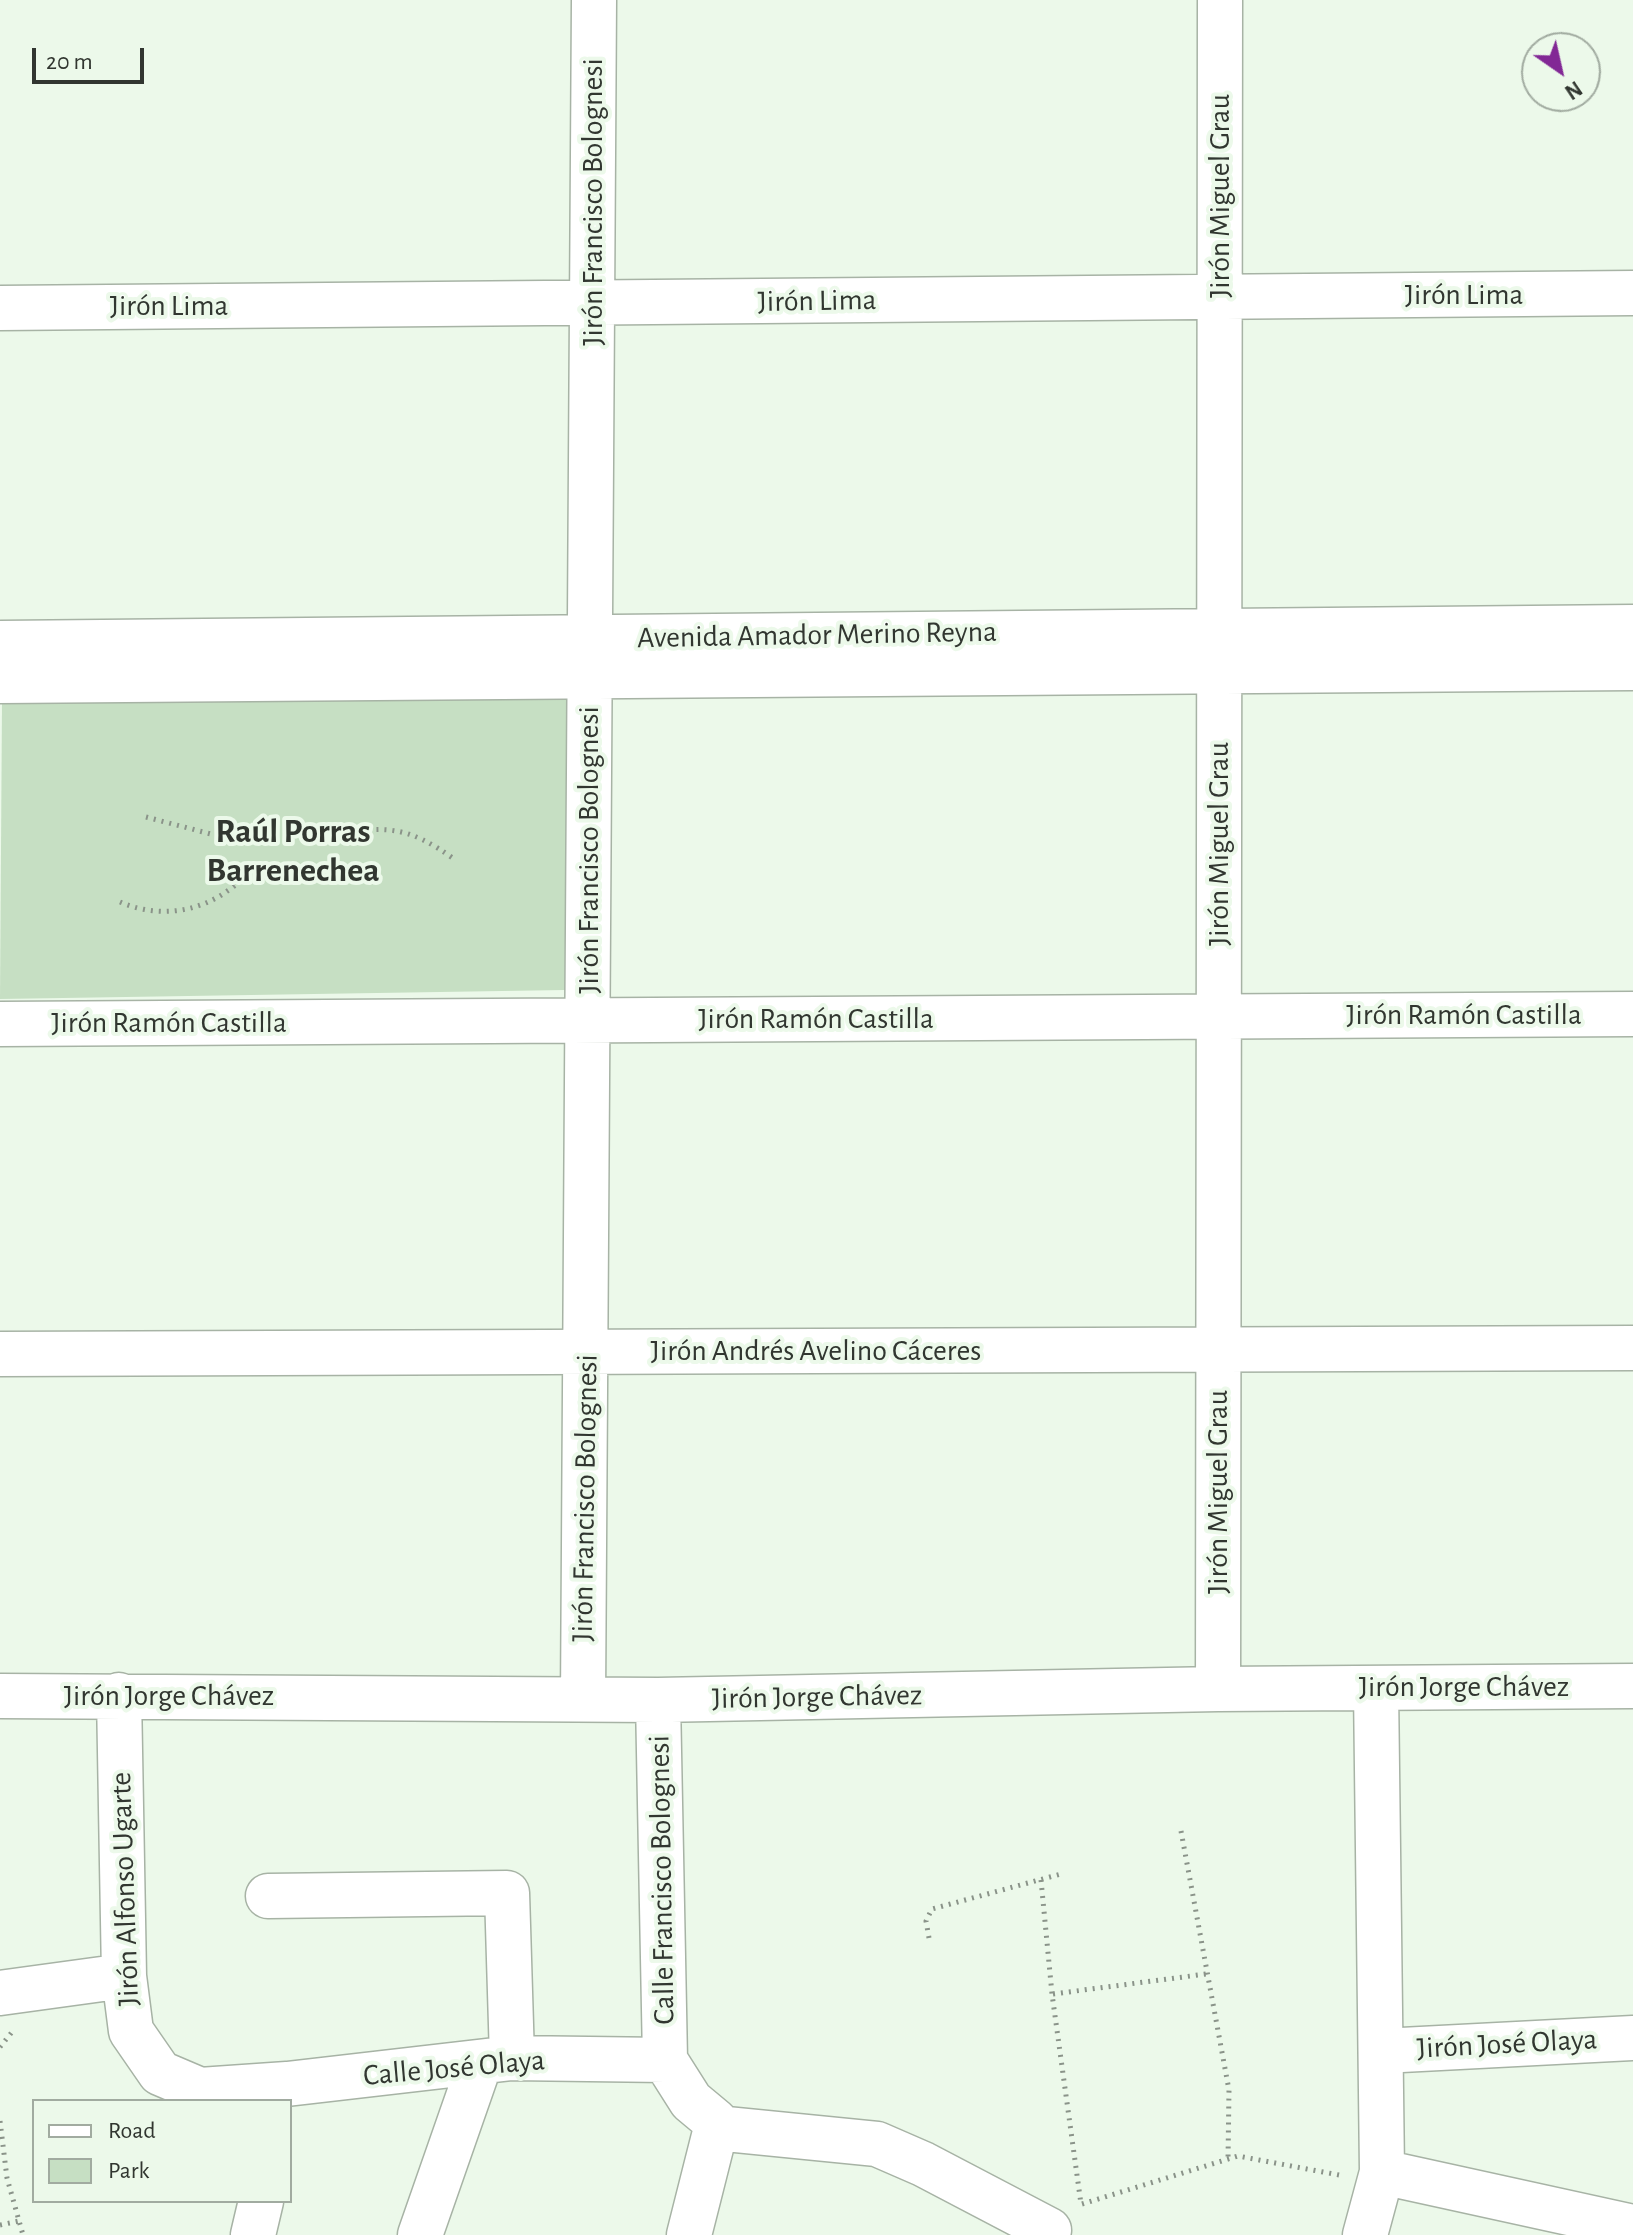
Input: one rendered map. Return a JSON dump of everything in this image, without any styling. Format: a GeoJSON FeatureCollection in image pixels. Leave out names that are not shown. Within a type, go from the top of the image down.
{"type":"FeatureCollection","features":[{"type":"Feature","properties":{"kind":"street","name":"Jirón Francisco Bolognesi"},"geometry":{"type":"LineString","coordinates":[[583,1699],[594,0]]}},
{"type":"Feature","properties":{"kind":"street","name":"Jirón Miguel Grau"},"geometry":{"type":"LineString","coordinates":[[1218,1689],[1220,0]]}},
{"type":"Feature","properties":{"kind":"street","name":"Jirón Lima"},"geometry":{"type":"LineString","coordinates":[[0,308],[1633,293]]}},
{"type":"Feature","properties":{"kind":"street","name":"Avenida Amador Merino Reyna"},"geometry":{"type":"LineString","coordinates":[[0,681],[590,657],[1220,651],[1633,627]]}},
{"type":"Feature","properties":{"kind":"street","name":"Avenida Amador Merino Reyna"},"geometry":{"type":"LineString","coordinates":[[0,643],[590,657]]}},
{"type":"Feature","properties":{"kind":"street","name":"Avenida Amador Merino Reyna"},"geometry":{"type":"LineString","coordinates":[[1220,651],[1633,668]]}},
{"type":"Feature","properties":{"kind":"street","name":"Jirón Ramón Castilla"},"geometry":{"type":"LineString","coordinates":[[0,1024],[1633,1014]]}},
{"type":"Feature","properties":{"kind":"street","name":"Jirón Andrés Avelino Cáceres"},"geometry":{"type":"LineString","coordinates":[[0,1354],[1633,1348]]}},
{"type":"Feature","properties":{"kind":"street","name":"Jirón Jorge Chávez"},"geometry":{"type":"LineString","coordinates":[[0,1696],[658,1700],[1218,1689],[1633,1686]]}},
{"type":"Feature","properties":{"kind":"street"},"geometry":{"type":"LineString","coordinates":[[1365,2235],[1381,2177],[1376,1688]]}},
{"type":"Feature","properties":{"kind":"street","name":"Jirón Alfonso Ugarte"},"geometry":{"type":"LineString","coordinates":[[119,1695],[124,1976],[131,2031],[160,2073]]}},
{"type":"Feature","properties":{"kind":"street","name":"Calle Francisco Bolognesi"},"geometry":{"type":"LineString","coordinates":[[658,1700],[665,2060]]}},
{"type":"Feature","properties":{"kind":"street"},"geometry":{"type":"LineString","coordinates":[[268,1896],[507,1893],[496,2060],[420,2235]]}},
{"type":"Feature","properties":{"kind":"street"},"geometry":{"type":"LineString","coordinates":[[0,1993],[124,1976]]}},
{"type":"Feature","properties":{"kind":"street","name":"Jirón José Olaya"},"geometry":{"type":"LineString","coordinates":[[1382,2051],[1633,2038]]}},
{"type":"Feature","properties":{"kind":"street","name":"Calle José Olaya"},"geometry":{"type":"LineString","coordinates":[[160,2073],[200,2090],[285,2092],[496,2060],[665,2060]]}},
{"type":"Feature","properties":{"kind":"street"},"geometry":{"type":"LineString","coordinates":[[665,2060],[691,2101],[715,2121],[716,2128],[689,2235]]}},
{"type":"Feature","properties":{"kind":"street"},"geometry":{"type":"LineString","coordinates":[[716,2128],[877,2144],[1065,2217]]}},
{"type":"Feature","properties":{"kind":"street"},"geometry":{"type":"LineString","coordinates":[[1381,2177],[1633,2227]]}},
{"type":"Feature","properties":{"kind":"street"},"geometry":{"type":"LineString","coordinates":[[253,2235],[261,2203]]}},
{"type":"Feature","properties":{"kind":"path"},"geometry":{"type":"LineString","coordinates":[[146,817],[245,843]]}},
{"type":"Feature","properties":{"kind":"path"},"geometry":{"type":"LineString","coordinates":[[329,837],[360,830],[398,830],[429,841],[454,859]]}},
{"type":"Feature","properties":{"kind":"path"},"geometry":{"type":"LineString","coordinates":[[120,902],[147,911],[185,911],[222,896],[249,872]]}},
{"type":"Feature","properties":{"kind":"path"},"geometry":{"type":"LineString","coordinates":[[1181,1831],[1229,2090],[1228,2159]]}},
{"type":"Feature","properties":{"kind":"path"},"geometry":{"type":"LineString","coordinates":[[929,1938],[926,1921],[932,1909],[1061,1874]]}},
{"type":"Feature","properties":{"kind":"path"},"geometry":{"type":"LineString","coordinates":[[1041,1880],[1052,1994],[1065,2217],[1238,2156],[1381,2177]]}},
{"type":"Feature","properties":{"kind":"path"},"geometry":{"type":"LineString","coordinates":[[1052,1994],[1206,1974]]}},
{"type":"Feature","properties":{"kind":"path"},"geometry":{"type":"LineString","coordinates":[[0,2121],[7,2178],[23,2235]]}},
{"type":"Feature","properties":{"kind":"path"},"geometry":{"type":"LineString","coordinates":[[0,2225],[19,2221]]}},
{"type":"Feature","properties":{"kind":"green space"},"geometry":{"type":"Polygon","coordinates":[[[569,697],[565,990],[0,999],[2,702],[569,697]]]}},
{"type":"Feature","properties":{"kind":"district","name":"Raúl Porras Barrenechea"},"geometry":{"type":"Point","coordinates":[293,852]}}]}
